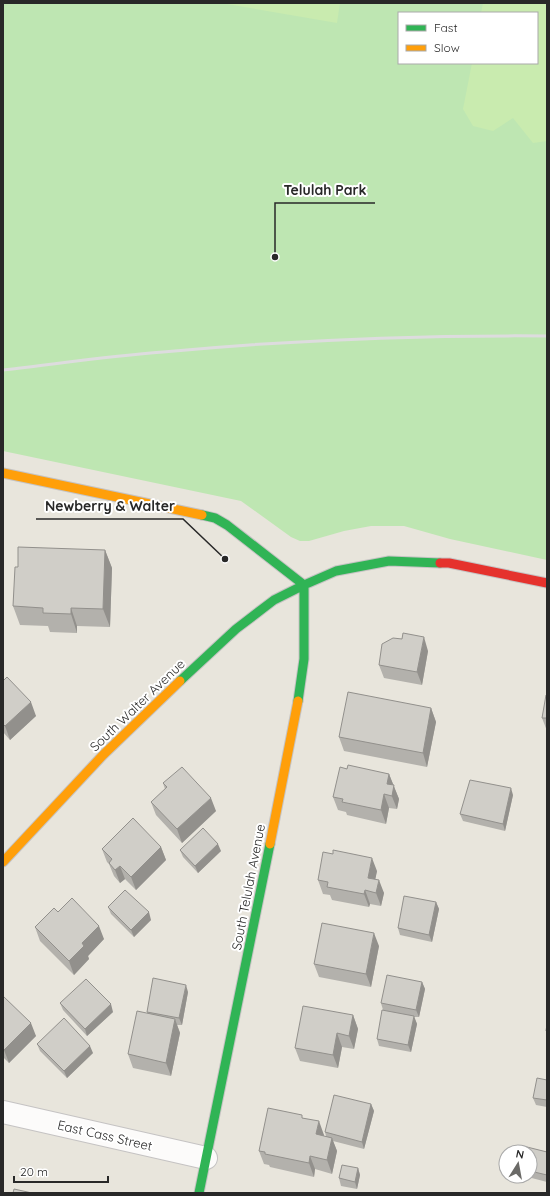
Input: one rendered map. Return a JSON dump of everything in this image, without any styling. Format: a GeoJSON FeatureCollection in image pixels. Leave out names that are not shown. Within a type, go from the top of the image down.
{"type":"FeatureCollection","features":[{"type":"Feature","properties":{"kind":"street"},"geometry":{"type":"LineString","coordinates":[[5,472],[215,518],[227,524],[304,585]]}},
{"type":"Feature","properties":{"kind":"street","name":"South Walter Avenue"},"geometry":{"type":"LineString","coordinates":[[3,862],[103,755],[236,629],[274,600],[304,585],[336,572],[389,561],[449,563],[547,583]]}},
{"type":"Feature","properties":{"kind":"street","name":"South Telulah Avenue"},"geometry":{"type":"LineString","coordinates":[[199,1193],[297,709],[304,659],[304,585]]}},
{"type":"Feature","properties":{"kind":"street","name":"East Cass Street"},"geometry":{"type":"LineString","coordinates":[[3,1112],[206,1158]]}},
{"type":"Feature","properties":{"kind":"green space"},"geometry":{"type":"Polygon","coordinates":[[[3,3],[547,3],[547,560],[450,539],[404,526],[371,526],[344,531],[309,541],[300,541],[291,537],[241,501],[3,451],[3,3]]]}},
{"type":"Feature","properties":{"kind":"green space"},"geometry":{"type":"Polygon","coordinates":[[[221,3],[340,3],[337,23],[221,3]]]}},
{"type":"Feature","properties":{"kind":"green space"},"geometry":{"type":"Polygon","coordinates":[[[483,3],[547,3],[547,141],[533,143],[513,118],[493,131],[473,126],[463,109],[472,64],[538,64],[538,12],[481,12],[483,3]]]}},
{"type":"Feature","properties":{"kind":"building"},"geometry":{"type":"Polygon","coordinates":[[[18,547],[105,550],[103,609],[71,608],[71,614],[43,613],[43,608],[13,606],[15,567],[18,567],[18,547]]]}},
{"type":"Feature","properties":{"kind":"building"},"geometry":{"type":"Polygon","coordinates":[[[403,633],[424,637],[417,672],[379,665],[382,644],[393,638],[402,639],[403,633]]]}},
{"type":"Feature","properties":{"kind":"building"},"geometry":{"type":"Polygon","coordinates":[[[7,677],[31,702],[5,726],[3,724],[3,681],[7,677]]]}},
{"type":"Feature","properties":{"kind":"building"},"geometry":{"type":"Polygon","coordinates":[[[348,692],[431,708],[423,753],[339,737],[348,692]]]}},
{"type":"Feature","properties":{"kind":"building"},"geometry":{"type":"Polygon","coordinates":[[[546,695],[547,718],[542,718],[546,695]]]}},
{"type":"Feature","properties":{"kind":"building"},"geometry":{"type":"Polygon","coordinates":[[[348,765],[389,774],[387,784],[394,785],[392,796],[384,794],[381,810],[342,802],[343,799],[333,797],[340,767],[347,769],[348,765]]]}},
{"type":"Feature","properties":{"kind":"building"},"geometry":{"type":"Polygon","coordinates":[[[182,767],[211,798],[177,829],[151,802],[167,787],[163,783],[182,767]]]}},
{"type":"Feature","properties":{"kind":"building"},"geometry":{"type":"Polygon","coordinates":[[[470,780],[511,788],[503,824],[460,814],[470,780]]]}},
{"type":"Feature","properties":{"kind":"building"},"geometry":{"type":"Polygon","coordinates":[[[133,818],[161,847],[131,877],[120,866],[115,870],[109,863],[112,859],[102,849],[133,818]]]}},
{"type":"Feature","properties":{"kind":"building"},"geometry":{"type":"Polygon","coordinates":[[[203,828],[218,844],[195,866],[180,850],[203,828]]]}},
{"type":"Feature","properties":{"kind":"building"},"geometry":{"type":"Polygon","coordinates":[[[333,850],[372,858],[368,878],[379,880],[376,893],[365,890],[364,894],[327,887],[328,882],[318,880],[323,852],[333,854],[333,850]]]}},
{"type":"Feature","properties":{"kind":"building"},"geometry":{"type":"Polygon","coordinates":[[[125,890],[149,912],[131,930],[108,907],[125,890]]]}},
{"type":"Feature","properties":{"kind":"building"},"geometry":{"type":"Polygon","coordinates":[[[404,896],[436,902],[429,935],[398,928],[404,896]]]}},
{"type":"Feature","properties":{"kind":"building"},"geometry":{"type":"Polygon","coordinates":[[[72,898],[99,926],[82,943],[84,946],[69,961],[35,927],[54,908],[58,912],[72,898]]]}},
{"type":"Feature","properties":{"kind":"building"},"geometry":{"type":"Polygon","coordinates":[[[322,923],[374,933],[366,974],[314,964],[322,923]]]}},
{"type":"Feature","properties":{"kind":"building"},"geometry":{"type":"Polygon","coordinates":[[[387,975],[422,982],[416,1010],[381,1003],[387,975]]]}},
{"type":"Feature","properties":{"kind":"building"},"geometry":{"type":"Polygon","coordinates":[[[153,978],[186,985],[179,1018],[147,1012],[153,978]]]}},
{"type":"Feature","properties":{"kind":"building"},"geometry":{"type":"Polygon","coordinates":[[[86,979],[111,1004],[85,1029],[60,1003],[86,979]]]}},
{"type":"Feature","properties":{"kind":"building"},"geometry":{"type":"Polygon","coordinates":[[[3,996],[31,1023],[4,1050],[3,1049],[3,996]]]}},
{"type":"Feature","properties":{"kind":"building"},"geometry":{"type":"Polygon","coordinates":[[[303,1006],[353,1015],[349,1036],[337,1033],[333,1055],[295,1048],[303,1006]]]}},
{"type":"Feature","properties":{"kind":"building"},"geometry":{"type":"Polygon","coordinates":[[[382,1010],[414,1016],[408,1045],[377,1039],[382,1010]]]}},
{"type":"Feature","properties":{"kind":"building"},"geometry":{"type":"Polygon","coordinates":[[[137,1011],[175,1019],[166,1063],[128,1054],[137,1011]]]}},
{"type":"Feature","properties":{"kind":"building"},"geometry":{"type":"Polygon","coordinates":[[[64,1018],[90,1046],[64,1071],[37,1044],[64,1018]]]}},
{"type":"Feature","properties":{"kind":"building"},"geometry":{"type":"Polygon","coordinates":[[[537,1078],[547,1080],[547,1100],[533,1098],[537,1078]]]}},
{"type":"Feature","properties":{"kind":"building"},"geometry":{"type":"Polygon","coordinates":[[[334,1095],[371,1104],[362,1142],[325,1132],[334,1095]]]}},
{"type":"Feature","properties":{"kind":"building"},"geometry":{"type":"Polygon","coordinates":[[[268,1108],[302,1115],[302,1118],[319,1121],[316,1134],[332,1138],[327,1160],[310,1156],[309,1163],[265,1154],[265,1152],[259,1151],[268,1108]]]}},
{"type":"Feature","properties":{"kind":"building"},"geometry":{"type":"Polygon","coordinates":[[[538,1150],[547,1152],[547,1175],[538,1173],[538,1150]]]}},
{"type":"Feature","properties":{"kind":"building"},"geometry":{"type":"Polygon","coordinates":[[[342,1165],[358,1168],[355,1182],[339,1178],[342,1165]]]}},
{"type":"Feature","properties":{"kind":"building"},"geometry":{"type":"Polygon","coordinates":[[[14,1189],[32,1193],[13,1193],[14,1189]]]}},
{"type":"Feature","properties":{"kind":"railway"},"geometry":{"type":"LineString","coordinates":[[3,370],[123,356],[259,344],[403,337],[547,336]]}},
{"type":"Feature","properties":{"kind":"traffic: fast"},"geometry":{"type":"LineString","coordinates":[[202,515],[215,518],[227,525],[304,585]]}},
{"type":"Feature","properties":{"kind":"traffic: fast"},"geometry":{"type":"LineString","coordinates":[[180,681],[236,629],[274,600],[304,585],[336,571],[389,561],[440,563]]}},
{"type":"Feature","properties":{"kind":"traffic: fast"},"geometry":{"type":"LineString","coordinates":[[298,701],[304,659],[304,585]]}},
{"type":"Feature","properties":{"kind":"traffic: fast"},"geometry":{"type":"LineString","coordinates":[[199,1193],[270,844]]}},
{"type":"Feature","properties":{"kind":"traffic: slow"},"geometry":{"type":"LineString","coordinates":[[3,473],[202,515]]}},
{"type":"Feature","properties":{"kind":"traffic: slow"},"geometry":{"type":"LineString","coordinates":[[3,862],[103,755],[180,681]]}},
{"type":"Feature","properties":{"kind":"traffic: slow"},"geometry":{"type":"LineString","coordinates":[[270,844],[298,701]]}},
{"type":"Feature","properties":{"kind":"traffic: jam"},"geometry":{"type":"LineString","coordinates":[[440,563],[449,563],[547,583]]}},
{"type":"Feature","properties":{"kind":"place","name":"Telulah Park"},"geometry":{"type":"Point","coordinates":[275,257]}},
{"type":"Feature","properties":{"kind":"place","name":"Newberry & Walter"},"geometry":{"type":"Point","coordinates":[225,559]}}]}
